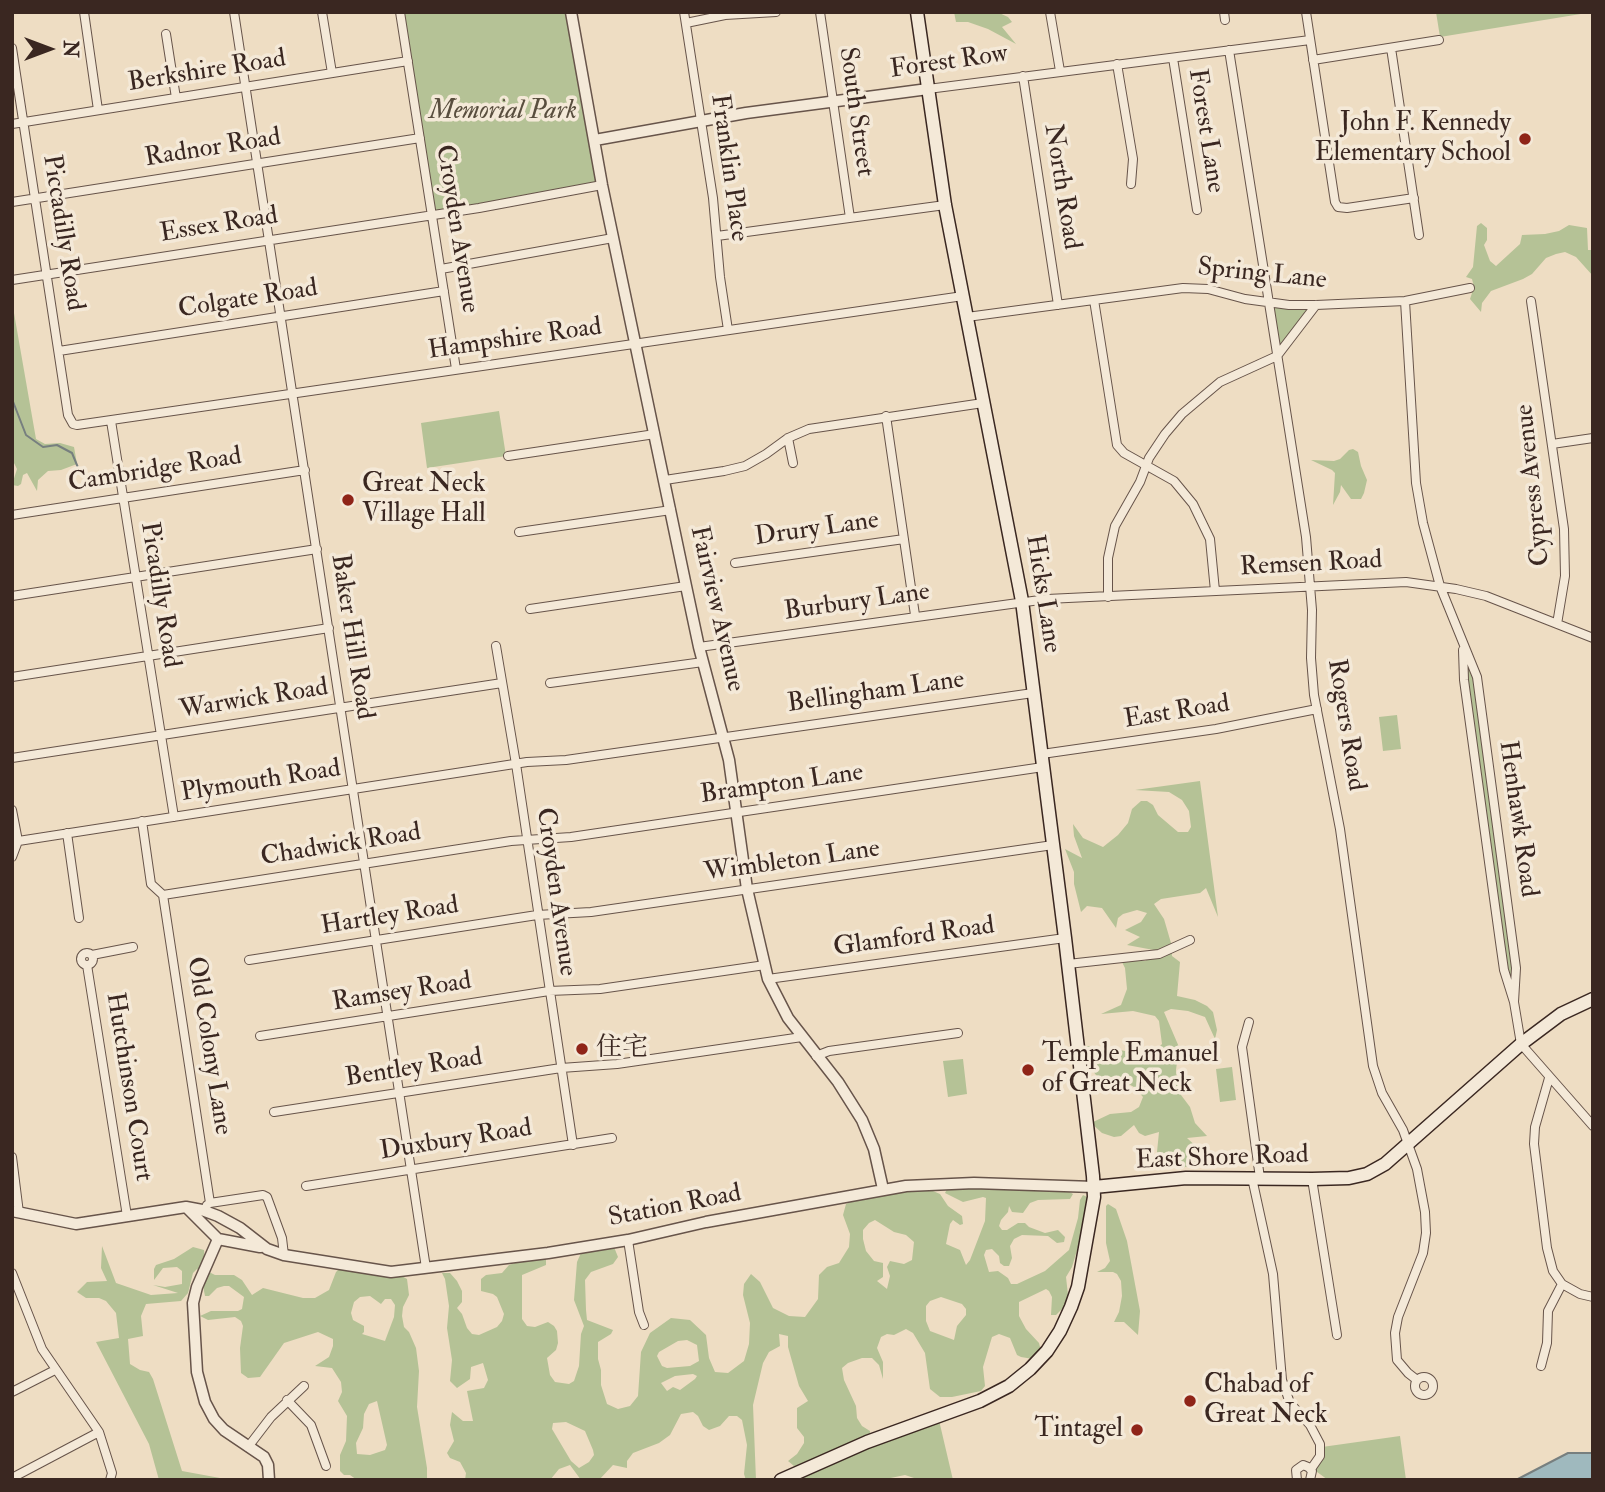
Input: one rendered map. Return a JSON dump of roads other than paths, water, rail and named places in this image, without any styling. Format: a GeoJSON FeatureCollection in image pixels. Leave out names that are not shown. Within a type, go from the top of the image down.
{"type":"FeatureCollection","features":[{"type":"Feature","properties":{"kind":"main road","name":"Hicks Lane"},"geometry":{"type":"LineString","coordinates":[[917,12],[945,205],[1022,601],[1094,1187]]}},
{"type":"Feature","properties":{"kind":"main road","name":"East Shore Road"},"geometry":{"type":"LineString","coordinates":[[1094,1187],[1186,1178],[1311,1179],[1349,1178],[1367,1174],[1385,1164],[1521,1044],[1561,1014],[1593,999]]}},
{"type":"Feature","properties":{"kind":"main road"},"geometry":{"type":"LineString","coordinates":[[781,1480],[867,1442],[980,1401],[1009,1386],[1030,1369],[1047,1351],[1060,1331],[1075,1297],[1094,1187]]}},
{"type":"Feature","properties":{"kind":"street"},"geometry":{"type":"LineString","coordinates":[[84,12],[98,110]]}},
{"type":"Feature","properties":{"kind":"street","name":"Baker Hill Road"},"geometry":{"type":"LineString","coordinates":[[234,12],[426,1268]]}},
{"type":"Feature","properties":{"kind":"street"},"geometry":{"type":"LineString","coordinates":[[322,12],[332,74]]}},
{"type":"Feature","properties":{"kind":"street","name":"Croyden Avenue"},"geometry":{"type":"LineString","coordinates":[[400,12],[456,369]]}},
{"type":"Feature","properties":{"kind":"street","name":"Fairview Avenue"},"geometry":{"type":"LineString","coordinates":[[571,12],[613,238],[699,646],[723,737],[747,890],[768,979],[779,1005],[838,1082],[862,1120],[874,1149],[883,1189]]}},
{"type":"Feature","properties":{"kind":"street","name":"Franklin Place"},"geometry":{"type":"LineString","coordinates":[[684,12],[713,198],[728,330]]}},
{"type":"Feature","properties":{"kind":"street"},"geometry":{"type":"LineString","coordinates":[[685,23],[725,15],[776,12]]}},
{"type":"Feature","properties":{"kind":"street","name":"South Street"},"geometry":{"type":"LineString","coordinates":[[820,12],[850,218]]}},
{"type":"Feature","properties":{"kind":"street"},"geometry":{"type":"LineString","coordinates":[[1050,12],[1060,71]]}},
{"type":"Feature","properties":{"kind":"street"},"geometry":{"type":"LineString","coordinates":[[1306,12],[1335,202],[1338,207],[1347,208],[1414,198]]}},
{"type":"Feature","properties":{"kind":"street"},"geometry":{"type":"LineString","coordinates":[[166,34],[176,98]]}},
{"type":"Feature","properties":{"kind":"street","name":"Forest Row"},"geometry":{"type":"LineString","coordinates":[[594,141],[832,102],[1310,40]]}},
{"type":"Feature","properties":{"kind":"street"},"geometry":{"type":"LineString","coordinates":[[1313,60],[1439,40]]}},
{"type":"Feature","properties":{"kind":"street","name":"Piccadilly Road"},"geometry":{"type":"LineString","coordinates":[[12,48],[68,415],[73,424]]}},
{"type":"Feature","properties":{"kind":"street"},"geometry":{"type":"LineString","coordinates":[[1391,48],[1419,235]]}},
{"type":"Feature","properties":{"kind":"street","name":"Rogers Road"},"geometry":{"type":"LineString","coordinates":[[1229,50],[1306,537],[1312,677],[1340,829],[1373,1066],[1382,1093],[1403,1130],[1420,1182],[1426,1233],[1419,1268],[1398,1317],[1395,1354],[1396,1360],[1417,1380]]}},
{"type":"Feature","properties":{"kind":"street","name":"Forest Lane"},"geometry":{"type":"LineString","coordinates":[[1172,58],[1197,210]]}},
{"type":"Feature","properties":{"kind":"street","name":"Berkshire Road"},"geometry":{"type":"LineString","coordinates":[[12,124],[408,61]]}},
{"type":"Feature","properties":{"kind":"street"},"geometry":{"type":"LineString","coordinates":[[1117,64],[1133,159],[1131,184]]}},
{"type":"Feature","properties":{"kind":"street","name":"North Road"},"geometry":{"type":"LineString","coordinates":[[1023,76],[1058,305]]}},
{"type":"Feature","properties":{"kind":"street","name":"Radnor Road"},"geometry":{"type":"LineString","coordinates":[[12,201],[420,138]]}},
{"type":"Feature","properties":{"kind":"street","name":"Essex Road"},"geometry":{"type":"LineString","coordinates":[[12,280],[433,215],[602,185]]}},
{"type":"Feature","properties":{"kind":"street"},"geometry":{"type":"LineString","coordinates":[[717,236],[945,205]]}},
{"type":"Feature","properties":{"kind":"street"},"geometry":{"type":"LineString","coordinates":[[441,269],[613,238]]}},
{"type":"Feature","properties":{"kind":"street","name":"Spring Lane"},"geometry":{"type":"LineString","coordinates":[[967,317],[1195,287],[1245,299],[1316,305],[1405,301],[1470,288]]}},
{"type":"Feature","properties":{"kind":"street","name":"Colgate Road"},"geometry":{"type":"LineString","coordinates":[[59,351],[444,291]]}},
{"type":"Feature","properties":{"kind":"street","name":"Hampshire Road"},"geometry":{"type":"LineString","coordinates":[[73,424],[111,421],[963,296]]}},
{"type":"Feature","properties":{"kind":"street"},"geometry":{"type":"LineString","coordinates":[[1094,300],[1117,445],[1124,453],[1174,481],[1193,504],[1212,550],[1215,591]]}},
{"type":"Feature","properties":{"kind":"street","name":"Henhawk Road"},"geometry":{"type":"LineString","coordinates":[[1405,301],[1416,483],[1423,523],[1440,586],[1462,646],[1477,677],[1517,968],[1514,1002]]}},
{"type":"Feature","properties":{"kind":"street","name":"Cypress Avenue"},"geometry":{"type":"LineString","coordinates":[[1531,301],[1566,544],[1565,576],[1557,624]]}},
{"type":"Feature","properties":{"kind":"street"},"geometry":{"type":"LineString","coordinates":[[1108,597],[1108,558],[1115,526],[1149,458],[1165,434],[1194,403],[1229,377],[1277,356],[1316,305]]}},
{"type":"Feature","properties":{"kind":"street"},"geometry":{"type":"LineString","coordinates":[[665,480],[745,466],[788,438],[809,429],[983,403]]}},
{"type":"Feature","properties":{"kind":"street"},"geometry":{"type":"LineString","coordinates":[[886,416],[915,615]]}},
{"type":"Feature","properties":{"kind":"street","name":"Picadilly Road"},"geometry":{"type":"LineString","coordinates":[[111,421],[174,817]]}},
{"type":"Feature","properties":{"kind":"street"},"geometry":{"type":"LineString","coordinates":[[508,456],[655,434]]}},
{"type":"Feature","properties":{"kind":"street"},"geometry":{"type":"LineString","coordinates":[[788,438],[793,463]]}},
{"type":"Feature","properties":{"kind":"street"},"geometry":{"type":"LineString","coordinates":[[1552,444],[1593,438]]}},
{"type":"Feature","properties":{"kind":"street","name":"Cambridge Road"},"geometry":{"type":"LineString","coordinates":[[12,514],[305,470]]}},
{"type":"Feature","properties":{"kind":"street"},"geometry":{"type":"LineString","coordinates":[[519,532],[671,509]]}},
{"type":"Feature","properties":{"kind":"street","name":"Drury Lane"},"geometry":{"type":"LineString","coordinates":[[735,563],[904,539]]}},
{"type":"Feature","properties":{"kind":"street"},"geometry":{"type":"LineString","coordinates":[[12,596],[317,549]]}},
{"type":"Feature","properties":{"kind":"street","name":"Remsen Road"},"geometry":{"type":"LineString","coordinates":[[1022,601],[1394,582],[1440,586],[1486,596],[1593,638]]}},
{"type":"Feature","properties":{"kind":"street"},"geometry":{"type":"LineString","coordinates":[[530,608],[686,586]]}},
{"type":"Feature","properties":{"kind":"street","name":"Burbury Lane"},"geometry":{"type":"LineString","coordinates":[[699,646],[1022,601]]}},
{"type":"Feature","properties":{"kind":"street"},"geometry":{"type":"LineString","coordinates":[[12,677],[329,628]]}},
{"type":"Feature","properties":{"kind":"street","name":"Croyden Avenue"},"geometry":{"type":"LineString","coordinates":[[496,646],[573,1144]]}},
{"type":"Feature","properties":{"kind":"street","name":"Henhawk Road"},"geometry":{"type":"LineString","coordinates":[[1462,646],[1464,680],[1504,970],[1514,1002],[1521,1044]]}},
{"type":"Feature","properties":{"kind":"street"},"geometry":{"type":"LineString","coordinates":[[550,683],[703,662]]}},
{"type":"Feature","properties":{"kind":"street","name":"Warwick Road"},"geometry":{"type":"LineString","coordinates":[[12,758],[502,683]]}},
{"type":"Feature","properties":{"kind":"street","name":"Bellingham Lane"},"geometry":{"type":"LineString","coordinates":[[516,764],[566,760],[1033,693]]}},
{"type":"Feature","properties":{"kind":"street","name":"East Road"},"geometry":{"type":"LineString","coordinates":[[1042,761],[1317,709]]}},
{"type":"Feature","properties":{"kind":"street","name":"Brampton Lane"},"geometry":{"type":"LineString","coordinates":[[526,839],[571,837],[736,813],[1042,761]]}},
{"type":"Feature","properties":{"kind":"street","name":"Plymouth Road"},"geometry":{"type":"LineString","coordinates":[[15,841],[516,764]]}},
{"type":"Feature","properties":{"kind":"street"},"geometry":{"type":"LineString","coordinates":[[12,810],[15,841],[12,857]]}},
{"type":"Feature","properties":{"kind":"street","name":"Old Colony Lane"},"geometry":{"type":"LineString","coordinates":[[142,821],[151,884],[163,895],[206,1206]]}},
{"type":"Feature","properties":{"kind":"street"},"geometry":{"type":"LineString","coordinates":[[66,833],[79,919]]}},
{"type":"Feature","properties":{"kind":"street","name":"Chadwick Road"},"geometry":{"type":"LineString","coordinates":[[163,895],[526,839]]}},
{"type":"Feature","properties":{"kind":"street","name":"Wimbleton Lane"},"geometry":{"type":"LineString","coordinates":[[537,915],[591,912],[1053,845]]}},
{"type":"Feature","properties":{"kind":"street"},"geometry":{"type":"LineString","coordinates":[[1487,847],[1500,845]]}},
{"type":"Feature","properties":{"kind":"street","name":"Hartley Road"},"geometry":{"type":"LineString","coordinates":[[249,960],[537,915]]}},
{"type":"Feature","properties":{"kind":"street","name":"Glamford Road"},"geometry":{"type":"LineString","coordinates":[[768,979],[1065,938]]}},
{"type":"Feature","properties":{"kind":"street"},"geometry":{"type":"LineString","coordinates":[[1068,964],[1158,954],[1189,940]]}},
{"type":"Feature","properties":{"kind":"street","name":"Hutchinson Court"},"geometry":{"type":"LineString","coordinates":[[127,1216],[88,965],[82,962],[80,957],[87,952],[92,955],[133,947]]}},
{"type":"Feature","properties":{"kind":"street","name":"Ramsey Road"},"geometry":{"type":"LineString","coordinates":[[260,1036],[549,991],[600,989],[765,965]]}},
{"type":"Feature","properties":{"kind":"street"},"geometry":{"type":"LineString","coordinates":[[1249,1022],[1242,1044],[1256,1178],[1273,1274],[1282,1380],[1290,1403],[1310,1425],[1320,1444],[1320,1456],[1311,1469],[1310,1480]]}},
{"type":"Feature","properties":{"kind":"street"},"geometry":{"type":"LineString","coordinates":[[816,1056],[829,1051],[958,1033]]}},
{"type":"Feature","properties":{"kind":"street","name":"Bentley Road"},"geometry":{"type":"LineString","coordinates":[[274,1112],[561,1068],[617,1064],[802,1037]]}},
{"type":"Feature","properties":{"kind":"street"},"geometry":{"type":"LineString","coordinates":[[1521,1044],[1593,1126]]}},
{"type":"Feature","properties":{"kind":"street"},"geometry":{"type":"LineString","coordinates":[[1549,1078],[1535,1127],[1534,1144],[1547,1248],[1553,1271],[1562,1284],[1580,1294],[1593,1297]]}},
{"type":"Feature","properties":{"kind":"street","name":"Duxbury Road"},"geometry":{"type":"LineString","coordinates":[[306,1186],[612,1138]]}},
{"type":"Feature","properties":{"kind":"street"},"geometry":{"type":"LineString","coordinates":[[12,1157],[16,1212]]}},
{"type":"Feature","properties":{"kind":"street"},"geometry":{"type":"LineString","coordinates":[[1311,1179],[1337,1335]]}},
{"type":"Feature","properties":{"kind":"street","name":"Station Road"},"geometry":{"type":"LineString","coordinates":[[218,1239],[284,1255],[388,1272],[628,1240],[682,1227],[906,1185],[974,1183],[1094,1187]]}},
{"type":"Feature","properties":{"kind":"street"},"geometry":{"type":"LineString","coordinates":[[206,1206],[263,1195],[267,1197],[282,1238],[284,1255]]}},
{"type":"Feature","properties":{"kind":"street","name":"Station Road"},"geometry":{"type":"LineString","coordinates":[[16,1212],[76,1224],[206,1206],[267,1249]]}},
{"type":"Feature","properties":{"kind":"street"},"geometry":{"type":"LineString","coordinates":[[186,1207],[218,1239],[193,1303],[197,1372],[205,1402],[224,1430],[264,1457],[268,1465],[269,1480]]}},
{"type":"Feature","properties":{"kind":"street"},"geometry":{"type":"LineString","coordinates":[[628,1240],[639,1316],[644,1325]]}},
{"type":"Feature","properties":{"kind":"street"},"geometry":{"type":"LineString","coordinates":[[12,1273],[42,1349],[99,1432],[112,1473],[110,1480]]}},
{"type":"Feature","properties":{"kind":"street"},"geometry":{"type":"LineString","coordinates":[[1541,1366],[1547,1343],[1548,1311],[1562,1284]]}},
{"type":"Feature","properties":{"kind":"street"},"geometry":{"type":"LineString","coordinates":[[12,1306],[23,1301]]}},
{"type":"Feature","properties":{"kind":"street"},"geometry":{"type":"LineString","coordinates":[[12,1392],[55,1370]]}},
{"type":"Feature","properties":{"kind":"street"},"geometry":{"type":"LineString","coordinates":[[248,1447],[287,1400],[304,1386]]}},
{"type":"Feature","properties":{"kind":"street"},"geometry":{"type":"LineString","coordinates":[[287,1400],[311,1426],[326,1466]]}},
{"type":"Feature","properties":{"kind":"street"},"geometry":{"type":"LineString","coordinates":[[12,1478],[99,1432]]}},
{"type":"Feature","properties":{"kind":"street"},"geometry":{"type":"LineString","coordinates":[[1297,1480],[1295,1473],[1298,1468],[1306,1465],[1311,1469]]}},
{"type":"Feature","properties":{"kind":"water"},"geometry":{"type":"Polygon","coordinates":[[[1568,1453],[1593,1453],[1593,1480],[1516,1480],[1568,1453]]]}},
{"type":"Feature","properties":{"kind":"waterway"},"geometry":{"type":"LineString","coordinates":[[12,399],[26,435],[43,447],[57,445],[72,453],[79,470]]}},
{"type":"Feature","properties":{"kind":"place","name":"John F. Kennedy Elementary School"},"geometry":{"type":"Point","coordinates":[1525,139]}},
{"type":"Feature","properties":{"kind":"place","name":"Great Neck Village Hall"},"geometry":{"type":"Point","coordinates":[348,500]}},
{"type":"Feature","properties":{"kind":"place","name":"住宅"},"geometry":{"type":"Point","coordinates":[582,1049]}},
{"type":"Feature","properties":{"kind":"place","name":"Temple Emanuel of Great Neck"},"geometry":{"type":"Point","coordinates":[1028,1070]}},
{"type":"Feature","properties":{"kind":"place","name":"Chabad of Great Neck"},"geometry":{"type":"Point","coordinates":[1190,1401]}},
{"type":"Feature","properties":{"kind":"place","name":"Tintagel"},"geometry":{"type":"Point","coordinates":[1137,1430]}},
{"type":"Feature","properties":{"kind":"park label","name":"Memorial Park"},"geometry":{"type":"Point","coordinates":[503,112]}}]}
